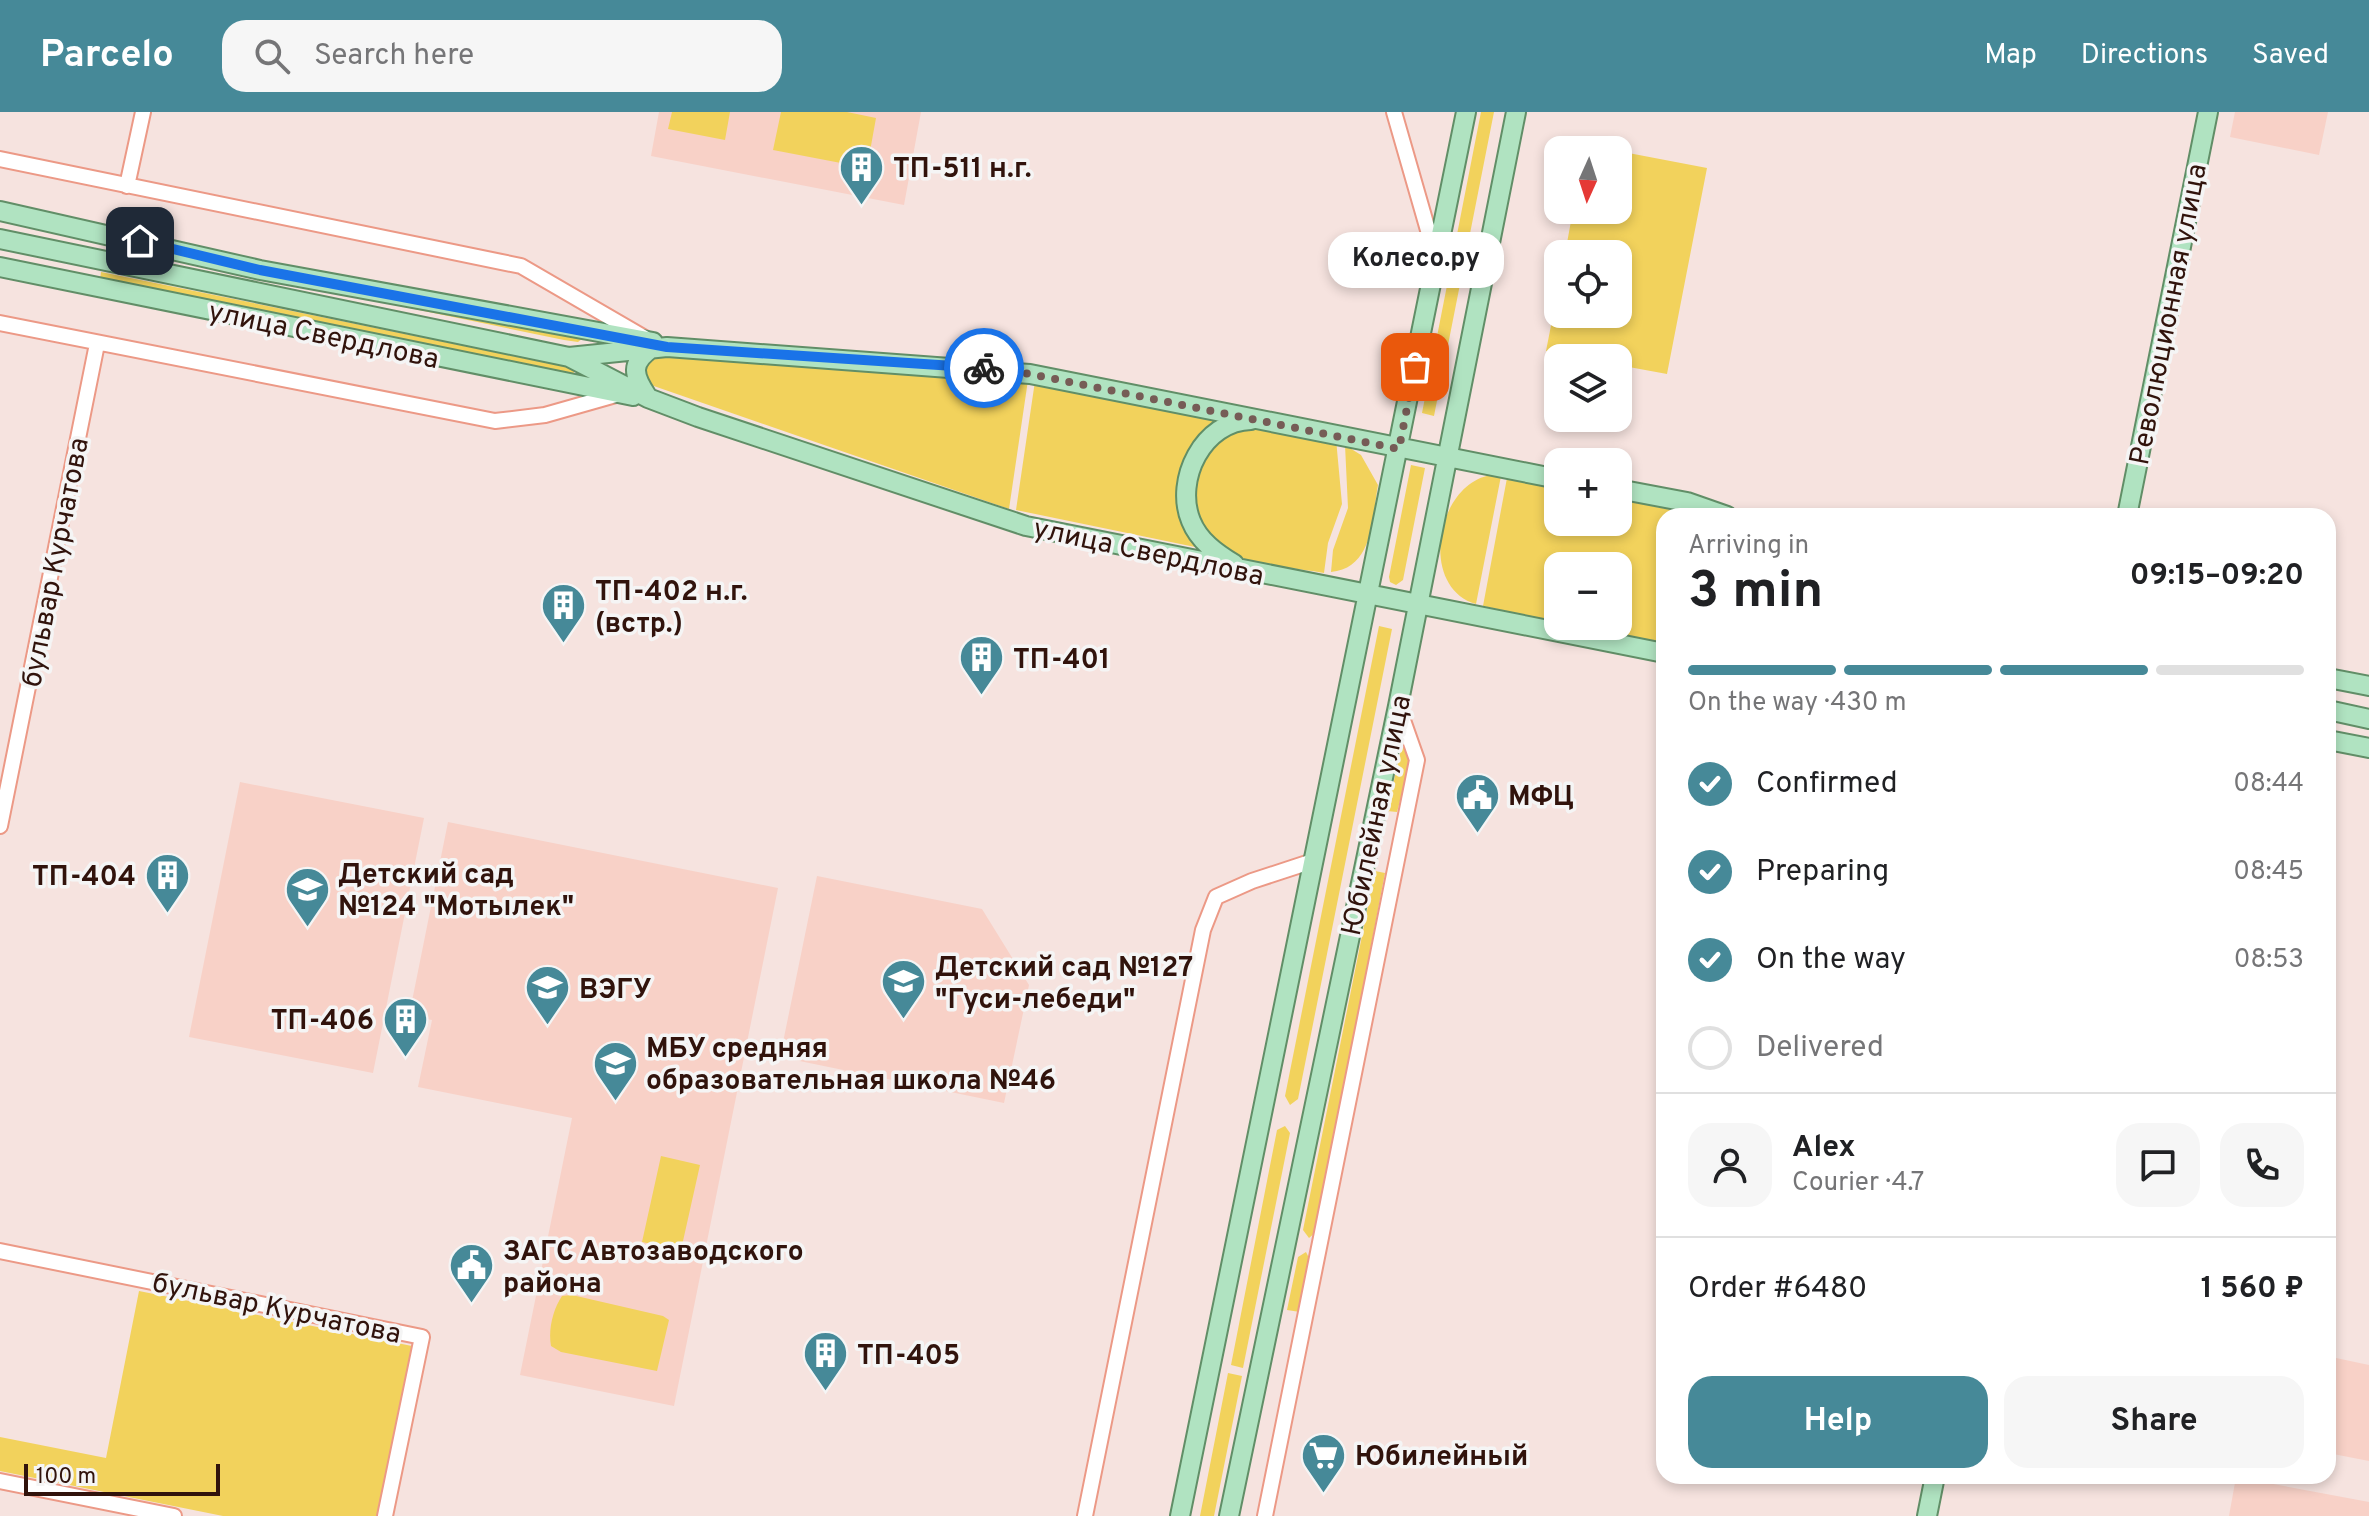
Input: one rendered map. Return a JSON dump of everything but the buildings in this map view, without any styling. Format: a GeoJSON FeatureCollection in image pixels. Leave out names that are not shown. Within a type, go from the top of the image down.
{"type":"FeatureCollection","features":[{"type":"Feature","properties":{"kind":"main road","name":"Юбилейная улица"},"geometry":{"type":"LineString","coordinates":[[1180,1516],[1466,112]]}},
{"type":"Feature","properties":{"kind":"main road","name":"Юбилейная улица"},"geometry":{"type":"LineString","coordinates":[[1229,1516],[1398,706],[1516,112]]}},
{"type":"Feature","properties":{"kind":"main road","name":"Революционная улица"},"geometry":{"type":"LineString","coordinates":[[2129,508],[2208,112]]}},
{"type":"Feature","properties":{"kind":"main road","name":"улица Свердлова"},"geometry":{"type":"LineString","coordinates":[[0,211],[260,270],[657,346],[990,369],[1544,476]]}},
{"type":"Feature","properties":{"kind":"main road","name":"улица Свердлова"},"geometry":{"type":"LineString","coordinates":[[0,239],[569,357],[648,398],[1026,526],[1656,651]]}},
{"type":"Feature","properties":{"kind":"main road","name":"улица Свердлова"},"geometry":{"type":"LineString","coordinates":[[0,267],[648,398]]}},
{"type":"Feature","properties":{"kind":"main road","name":"улица Свердлова"},"geometry":{"type":"LineString","coordinates":[[569,357],[657,346]]}},
{"type":"Feature","properties":{"kind":"main road"},"geometry":{"type":"LineString","coordinates":[[648,398],[635,378],[635,368],[639,357],[657,346]]}},
{"type":"Feature","properties":{"kind":"main road"},"geometry":{"type":"LineString","coordinates":[[1243,570],[1203,540],[1185,501],[1186,485],[1202,446],[1216,433],[1232,423],[1262,420]]}},
{"type":"Feature","properties":{"kind":"main road"},"geometry":{"type":"LineString","coordinates":[[1632,492],[1704,508]]}},
{"type":"Feature","properties":{"kind":"main road"},"geometry":{"type":"LineString","coordinates":[[2336,680],[2369,686]]}},
{"type":"Feature","properties":{"kind":"main road"},"geometry":{"type":"LineString","coordinates":[[2336,712],[2369,719]]}},
{"type":"Feature","properties":{"kind":"main road"},"geometry":{"type":"LineString","coordinates":[[2336,742],[2369,748]]}},
{"type":"Feature","properties":{"kind":"main road"},"geometry":{"type":"LineString","coordinates":[[1927,1516],[1933,1484]]}},
{"type":"Feature","properties":{"kind":"street"},"geometry":{"type":"LineString","coordinates":[[127,186],[143,112]]}},
{"type":"Feature","properties":{"kind":"street"},"geometry":{"type":"LineString","coordinates":[[1394,112],[1436,258]]}},
{"type":"Feature","properties":{"kind":"street"},"geometry":{"type":"LineString","coordinates":[[0,159],[521,266],[657,346]]}},
{"type":"Feature","properties":{"kind":"street"},"geometry":{"type":"LineString","coordinates":[[0,323],[495,421],[545,415],[619,394]]}},
{"type":"Feature","properties":{"kind":"street","name":"бульвар Курчатова"},"geometry":{"type":"LineString","coordinates":[[0,826],[97,344]]}},
{"type":"Feature","properties":{"kind":"street"},"geometry":{"type":"LineString","coordinates":[[1265,1516],[1417,760],[1398,706]]}},
{"type":"Feature","properties":{"kind":"street"},"geometry":{"type":"LineString","coordinates":[[1085,1516],[1203,930],[1216,897],[1252,881],[1313,861]]}},
{"type":"Feature","properties":{"kind":"street","name":"бульвар Курчатова"},"geometry":{"type":"LineString","coordinates":[[0,1251],[422,1337],[385,1516]]}},
{"type":"Feature","properties":{"kind":"street"},"geometry":{"type":"LineString","coordinates":[[0,1481],[174,1516]]}},
{"type":"Feature","properties":{"kind":"shaded area"},"geometry":{"type":"Polygon","coordinates":[[[659,112],[921,112],[904,205],[651,156],[659,112]]]}},
{"type":"Feature","properties":{"kind":"shaded area"},"geometry":{"type":"Polygon","coordinates":[[[672,112],[730,112],[725,140],[668,129],[672,112]]]}},
{"type":"Feature","properties":{"kind":"shaded area"},"geometry":{"type":"Polygon","coordinates":[[[781,112],[847,112],[876,118],[867,168],[773,150],[781,112]]]}},
{"type":"Feature","properties":{"kind":"shaded area"},"geometry":{"type":"Polygon","coordinates":[[[1481,112],[1494,112],[1434,416],[1422,413],[1481,112]]]}},
{"type":"Feature","properties":{"kind":"shaded area"},"geometry":{"type":"Polygon","coordinates":[[[2235,112],[2328,112],[2319,155],[2230,137],[2235,112]]]}},
{"type":"Feature","properties":{"kind":"shaded area"},"geometry":{"type":"Polygon","coordinates":[[[1632,154],[1707,168],[1667,374],[1632,368],[1632,344],[1547,344],[1551,328],[1632,328],[1632,240],[1568,240],[1570,224],[1632,224],[1632,154]]]}},
{"type":"Feature","properties":{"kind":"shaded area"},"geometry":{"type":"Polygon","coordinates":[[[110,239],[583,338],[578,342],[564,340],[108,246],[110,239]]]}},
{"type":"Feature","properties":{"kind":"shaded area"},"geometry":{"type":"Polygon","coordinates":[[[101,272],[575,371],[572,375],[100,280],[101,272]]]}},
{"type":"Feature","properties":{"kind":"shaded area"},"geometry":{"type":"Polygon","coordinates":[[[654,354],[1028,380],[1009,509],[648,384],[640,364],[654,354]]]}},
{"type":"Feature","properties":{"kind":"shaded area"},"geometry":{"type":"Polygon","coordinates":[[[1035,381],[1225,417],[1195,445],[1180,476],[1177,492],[1179,509],[1195,547],[1016,510],[1035,381]]]}},
{"type":"Feature","properties":{"kind":"shaded area"},"geometry":{"type":"Polygon","coordinates":[[[1252,425],[1336,439],[1342,504],[1328,543],[1324,573],[1236,556],[1210,536],[1200,518],[1196,500],[1198,480],[1205,462],[1216,446],[1252,425]]]}},
{"type":"Feature","properties":{"kind":"shaded area"},"geometry":{"type":"Polygon","coordinates":[[[1345,445],[1361,455],[1378,485],[1372,526],[1363,551],[1356,561],[1331,572],[1333,550],[1348,508],[1345,445]]]}},
{"type":"Feature","properties":{"kind":"shaded area"},"geometry":{"type":"Polygon","coordinates":[[[1411,465],[1425,468],[1403,580],[1396,585],[1390,582],[1389,577],[1411,465]]]}},
{"type":"Feature","properties":{"kind":"shaded area"},"geometry":{"type":"Polygon","coordinates":[[[1491,475],[1501,476],[1476,604],[1458,594],[1446,578],[1441,558],[1441,536],[1447,515],[1457,497],[1472,482],[1491,475]]]}},
{"type":"Feature","properties":{"kind":"shaded area"},"geometry":{"type":"Polygon","coordinates":[[[1507,478],[1544,485],[1544,536],[1632,536],[1632,502],[1662,508],[1656,508],[1656,641],[1632,637],[1632,552],[1544,552],[1544,619],[1483,606],[1507,478]]]}},
{"type":"Feature","properties":{"kind":"shaded area"},"geometry":{"type":"Polygon","coordinates":[[[1379,626],[1392,629],[1298,1099],[1290,1105],[1285,1096],[1379,626]]]}},
{"type":"Feature","properties":{"kind":"shaded area"},"geometry":{"type":"Polygon","coordinates":[[[1403,741],[1411,760],[1397,812],[1387,811],[1403,741]]]}},
{"type":"Feature","properties":{"kind":"shaded area","name":"Детский сад №124 \"Мотылек\""},"geometry":{"type":"Polygon","coordinates":[[[240,782],[424,818],[373,1073],[189,1037],[240,782]]]}},
{"type":"Feature","properties":{"kind":"shaded area","name":"МБУ средняя образовательная школа №46"},"geometry":{"type":"Polygon","coordinates":[[[448,822],[778,888],[674,1406],[520,1375],[572,1118],[418,1087],[432,1020],[409,1016],[448,822]]]}},
{"type":"Feature","properties":{"kind":"shaded area"},"geometry":{"type":"Polygon","coordinates":[[[1375,871],[1385,873],[1316,1232],[1309,1238],[1303,1230],[1375,871]]]}},
{"type":"Feature","properties":{"kind":"shaded area","name":"Детский сад №127 \"Гуси-лебеди\""},"geometry":{"type":"Polygon","coordinates":[[[817,876],[982,909],[1029,985],[1004,1103],[780,1057],[817,876]]]}},
{"type":"Feature","properties":{"kind":"shaded area"},"geometry":{"type":"Polygon","coordinates":[[[1285,1126],[1290,1133],[1243,1368],[1231,1365],[1277,1130],[1285,1126]]]}},
{"type":"Feature","properties":{"kind":"shaded area"},"geometry":{"type":"Polygon","coordinates":[[[661,1156],[700,1165],[681,1250],[642,1242],[661,1156]]]}},
{"type":"Feature","properties":{"kind":"shaded area"},"geometry":{"type":"Polygon","coordinates":[[[1306,1252],[1310,1260],[1300,1312],[1287,1310],[1298,1257],[1306,1252]]]}},
{"type":"Feature","properties":{"kind":"shaded area"},"geometry":{"type":"Polygon","coordinates":[[[139,1291],[412,1346],[378,1516],[223,1516],[0,1471],[0,1437],[106,1458],[139,1291]]]}},
{"type":"Feature","properties":{"kind":"shaded area"},"geometry":{"type":"Polygon","coordinates":[[[572,1295],[669,1320],[657,1371],[561,1352],[551,1346],[551,1327],[556,1307],[562,1296],[572,1295]]]}},
{"type":"Feature","properties":{"kind":"shaded area"},"geometry":{"type":"Polygon","coordinates":[[[2336,1358],[2369,1365],[2369,1461],[2336,1455],[2336,1358]]]}},
{"type":"Feature","properties":{"kind":"shaded area"},"geometry":{"type":"Polygon","coordinates":[[[1228,1373],[1242,1376],[1214,1516],[1200,1516],[1228,1373]]]}},
{"type":"Feature","properties":{"kind":"shaded area"},"geometry":{"type":"Polygon","coordinates":[[[2235,1484],[2273,1484],[2369,1502],[2369,1516],[2229,1516],[2235,1484]]]}},
{"type":"Feature","properties":{"kind":"way so far"},"geometry":{"type":"LineString","coordinates":[[984,368],[1030,374],[1399,449],[1415,367]]}},
{"type":"Feature","properties":{"kind":"place","name":"ТП-511 н.г."},"geometry":{"type":"Point","coordinates":[862,206]}},
{"type":"Feature","properties":{"kind":"place","name":"Колесо.ру"},"geometry":{"type":"Point","coordinates":[1415,367]}},
{"type":"Feature","properties":{"kind":"place","name":"ТП-402 н.г. (встр.)"},"geometry":{"type":"Point","coordinates":[564,645]}},
{"type":"Feature","properties":{"kind":"place","name":"ТП-401"},"geometry":{"type":"Point","coordinates":[982,697]}},
{"type":"Feature","properties":{"kind":"place","name":"МФЦ"},"geometry":{"type":"Point","coordinates":[1477,834]}},
{"type":"Feature","properties":{"kind":"place","name":"ТП-404"},"geometry":{"type":"Point","coordinates":[167,914]}},
{"type":"Feature","properties":{"kind":"place","name":"Детский сад №124 \"Мотылек\""},"geometry":{"type":"Point","coordinates":[307,928]}},
{"type":"Feature","properties":{"kind":"place","name":"Детский сад №127 \"Гуси-лебеди\""},"geometry":{"type":"Point","coordinates":[904,1021]}},
{"type":"Feature","properties":{"kind":"place","name":"ВЭГУ"},"geometry":{"type":"Point","coordinates":[548,1027]}},
{"type":"Feature","properties":{"kind":"place","name":"ТП-406"},"geometry":{"type":"Point","coordinates":[405,1058]}},
{"type":"Feature","properties":{"kind":"place","name":"МБУ средняя образовательная школа №46"},"geometry":{"type":"Point","coordinates":[615,1102]}},
{"type":"Feature","properties":{"kind":"place","name":"ЗАГС Автозаводского района"},"geometry":{"type":"Point","coordinates":[472,1305]}},
{"type":"Feature","properties":{"kind":"place","name":"ТП-405"},"geometry":{"type":"Point","coordinates":[826,1393]}},
{"type":"Feature","properties":{"kind":"place","name":"Юбилейный"},"geometry":{"type":"Point","coordinates":[1324,1494]}},
{"type":"Feature","properties":{"kind":"route"},"geometry":{"type":"LineString","coordinates":[[140,241],[260,270],[667,347],[984,368]]}}]}
